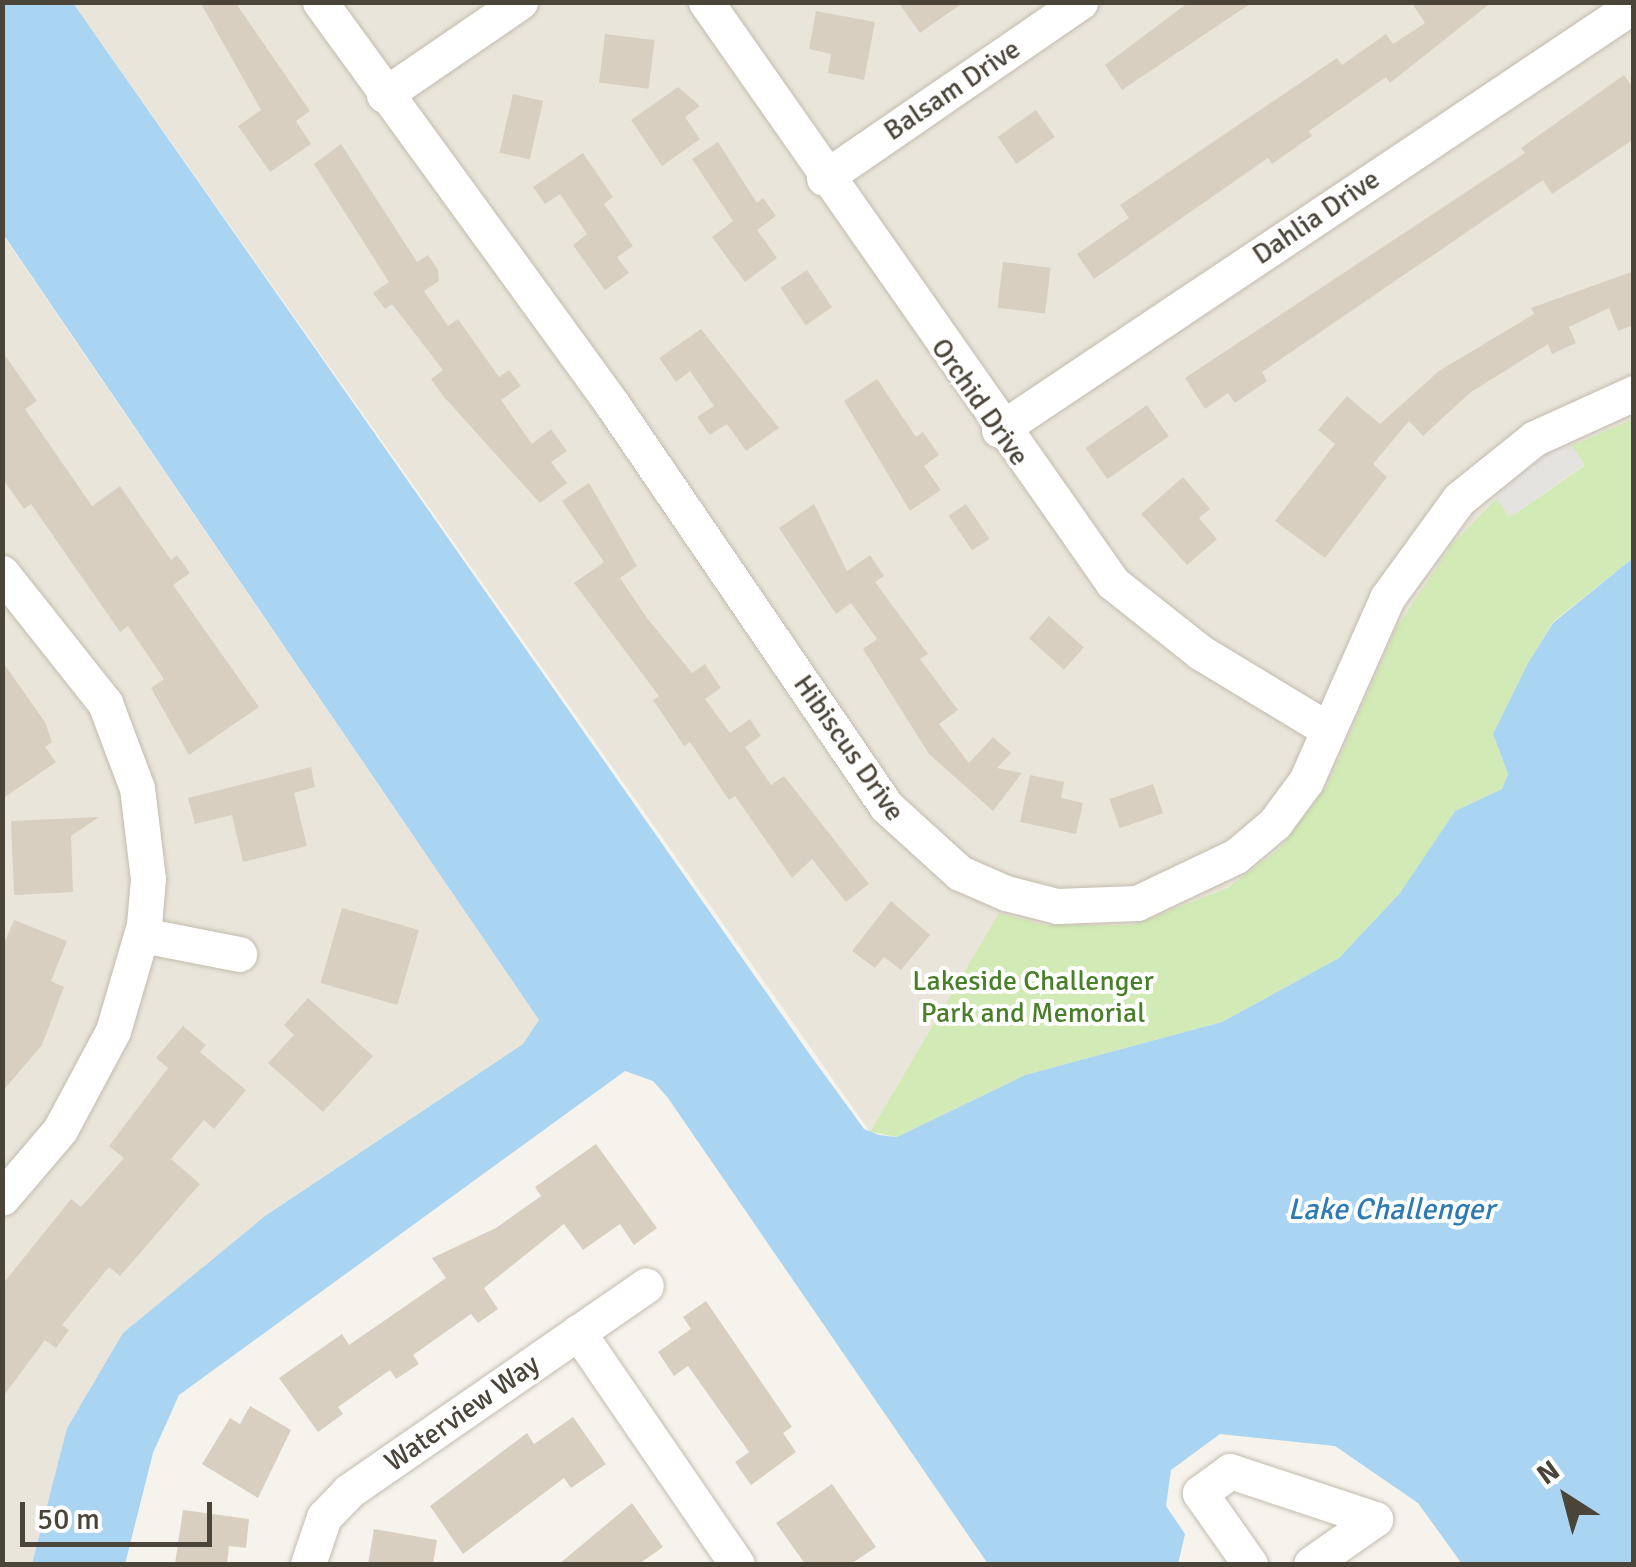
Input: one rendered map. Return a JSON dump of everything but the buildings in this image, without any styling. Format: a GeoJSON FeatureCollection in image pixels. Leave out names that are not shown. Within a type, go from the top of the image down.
{"type":"FeatureCollection","features":[{"type":"Feature","properties":{"kind":"street","name":"Hibiscus Drive"},"geometry":{"type":"LineString","coordinates":[[320,2],[612,404],[886,806],[960,873],[1057,906],[1137,902],[1171,890],[1275,823],[1306,782],[1387,598],[1460,500],[1535,438],[1634,392]]}},
{"type":"Feature","properties":{"kind":"street"},"geometry":{"type":"LineString","coordinates":[[384,95],[520,2]]}},
{"type":"Feature","properties":{"kind":"street","name":"Orchid Drive"},"geometry":{"type":"LineString","coordinates":[[706,2],[999,430],[1113,583],[1200,652],[1327,730]]}},
{"type":"Feature","properties":{"kind":"street","name":"Balsam Drive"},"geometry":{"type":"LineString","coordinates":[[824,178],[1080,2]]}},
{"type":"Feature","properties":{"kind":"street","name":"Dahlia Drive"},"geometry":{"type":"LineString","coordinates":[[999,430],[1634,5]]}},
{"type":"Feature","properties":{"kind":"street"},"geometry":{"type":"LineString","coordinates":[[2,573],[81,664],[124,744],[145,833],[142,936],[89,1082],[2,1198]]}},
{"type":"Feature","properties":{"kind":"street"},"geometry":{"type":"LineString","coordinates":[[142,936],[239,954]]}},
{"type":"Feature","properties":{"kind":"street","name":"Waterview Way"},"geometry":{"type":"LineString","coordinates":[[308,1564],[335,1503],[646,1285]]}},
{"type":"Feature","properties":{"kind":"street"},"geometry":{"type":"LineString","coordinates":[[578,1332],[737,1564]]}},
{"type":"Feature","properties":{"kind":"street"},"geometry":{"type":"LineString","coordinates":[[1250,1564],[1200,1493],[1230,1472],[1375,1518],[1311,1564]]}},
{"type":"Feature","properties":{"kind":"shaded area"},"geometry":{"type":"Polygon","coordinates":[[[73,3],[1633,3],[1633,419],[1571,446],[1565,437],[1490,490],[1497,498],[1453,543],[1328,784],[1279,849],[1227,888],[1132,925],[1044,925],[999,914],[870,1132],[73,3]]]}},
{"type":"Feature","properties":{"kind":"shaded area"},"geometry":{"type":"Polygon","coordinates":[[[2,234],[539,1020],[523,1044],[265,1216],[123,1333],[67,1428],[32,1564],[2,1564],[2,234]]]}},
{"type":"Feature","properties":{"kind":"shaded area"},"geometry":{"type":"Polygon","coordinates":[[[1565,436],[1585,465],[1510,517],[1490,489],[1565,436]]]}},
{"type":"Feature","properties":{"kind":"green space","name":"Lakeside Challenger Park and Memorial"},"geometry":{"type":"Polygon","coordinates":[[[1633,419],[1633,558],[1553,622],[1528,663],[1493,734],[1508,774],[1502,789],[1455,811],[1400,893],[1339,958],[1222,1022],[1025,1075],[897,1137],[870,1132],[999,913],[1044,925],[1132,925],[1227,888],[1279,849],[1328,784],[1397,627],[1453,543],[1497,498],[1513,515],[1584,466],[1571,446],[1633,419]]]}},
{"type":"Feature","properties":{"kind":"water","name":"Lake Challenger"},"geometry":{"type":"Polygon","coordinates":[[[2,3],[73,3],[808,1052],[864,1129],[879,1135],[897,1137],[1025,1075],[1222,1022],[1339,958],[1400,893],[1455,811],[1502,789],[1508,774],[1493,734],[1528,663],[1553,623],[1633,558],[1633,1564],[1462,1564],[1418,1503],[1335,1446],[1220,1434],[1171,1470],[1166,1506],[1185,1534],[1178,1564],[988,1564],[668,1098],[653,1081],[625,1071],[179,1395],[153,1453],[125,1564],[32,1564],[67,1428],[123,1333],[265,1216],[523,1044],[539,1020],[3,234],[2,3]]]}}]}
